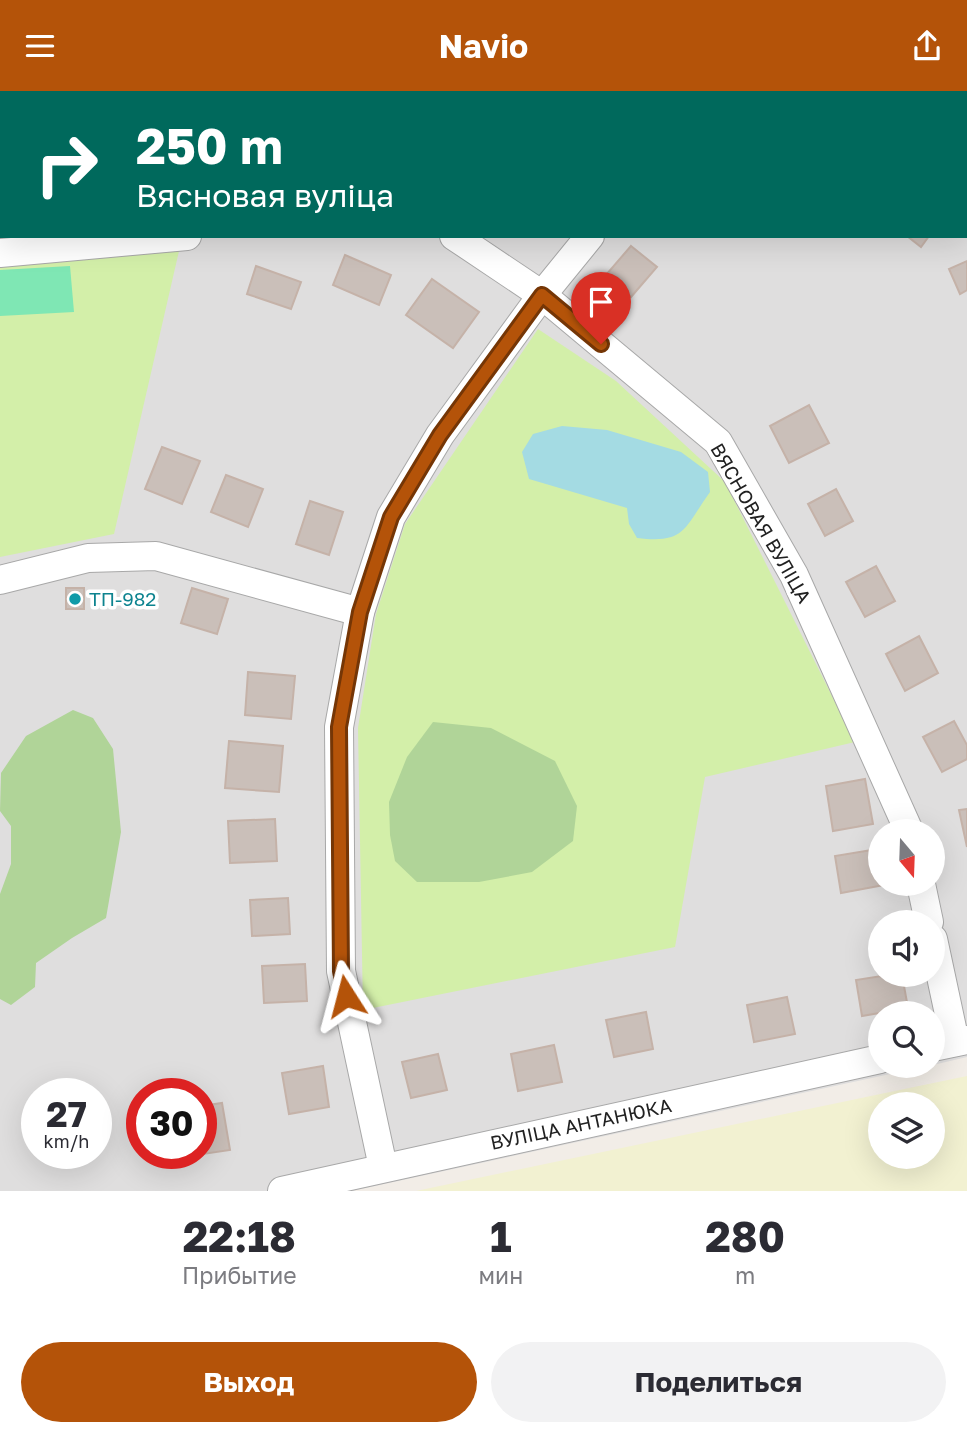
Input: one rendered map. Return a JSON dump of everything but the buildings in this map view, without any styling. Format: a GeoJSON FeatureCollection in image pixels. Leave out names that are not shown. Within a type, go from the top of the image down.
{"type":"FeatureCollection","features":[{"type":"Feature","properties":{"kind":"street"},"geometry":{"type":"LineString","coordinates":[[0,253],[165,238]]}},
{"type":"Feature","properties":{"kind":"street","name":"ВЯСНОВАЯ ВУЛІЦА"},"geometry":{"type":"LineString","coordinates":[[457,238],[542,295],[718,442],[794,575],[904,819]]}},
{"type":"Feature","properties":{"kind":"street"},"geometry":{"type":"LineString","coordinates":[[383,1167],[341,971],[339,727],[360,612],[391,517],[440,435],[542,295],[588,238]]}},
{"type":"Feature","properties":{"kind":"street"},"geometry":{"type":"LineString","coordinates":[[0,580],[88,558],[156,556],[360,612]]}},
{"type":"Feature","properties":{"kind":"street"},"geometry":{"type":"LineString","coordinates":[[942,987],[952,1043]]}},
{"type":"Feature","properties":{"kind":"street","name":"ВУЛІЦА АНТАНЮКА"},"geometry":{"type":"LineString","coordinates":[[282,1191],[868,1062]]}},
{"type":"Feature","properties":{"kind":"shaded area"},"geometry":{"type":"Polygon","coordinates":[[[0,238],[967,238],[967,1057],[945,1062],[945,1001],[868,1001],[868,1078],[872,1078],[352,1191],[0,1191],[0,238]]]}},
{"type":"Feature","properties":{"kind":"green space"},"geometry":{"type":"Polygon","coordinates":[[[179,251],[114,534],[0,557],[0,263],[179,251]]]}},
{"type":"Feature","properties":{"kind":"green space"},"geometry":{"type":"Polygon","coordinates":[[[70,266],[74,312],[0,316],[0,270],[70,266]]]}},
{"type":"Feature","properties":{"kind":"green space"},"geometry":{"type":"Polygon","coordinates":[[[538,329],[616,381],[725,482],[855,742],[705,777],[675,947],[363,1010],[358,728],[376,614],[405,524],[538,329]]]}},
{"type":"Feature","properties":{"kind":"green space"},"geometry":{"type":"Polygon","coordinates":[[[73,710],[93,718],[113,749],[121,832],[106,918],[36,963],[35,987],[11,1005],[0,999],[0,894],[11,864],[11,826],[0,811],[1,773],[26,736],[73,710]]]}},
{"type":"Feature","properties":{"kind":"green space"},"geometry":{"type":"Polygon","coordinates":[[[433,722],[491,728],[555,761],[577,806],[573,841],[532,872],[479,882],[417,882],[395,861],[390,835],[389,802],[407,757],[433,722]]]}},
{"type":"Feature","properties":{"kind":"green space"},"geometry":{"type":"Polygon","coordinates":[[[967,1076],[967,1191],[416,1191],[868,1097],[868,1169],[945,1169],[945,1092],[890,1092],[967,1076]]]}},
{"type":"Feature","properties":{"kind":"water"},"geometry":{"type":"Polygon","coordinates":[[[562,426],[607,430],[681,452],[708,472],[710,492],[688,524],[675,536],[637,538],[629,524],[627,508],[529,479],[522,452],[533,434],[562,426]]]}},
{"type":"Feature","properties":{"kind":"place","name":"ТП-982"},"geometry":{"type":"Point","coordinates":[75,599]}},
{"type":"Feature","properties":{"kind":"route"},"geometry":{"type":"LineString","coordinates":[[346,996],[341,971],[339,727],[360,612],[391,517],[440,435],[542,295],[601,344]]}}]}
